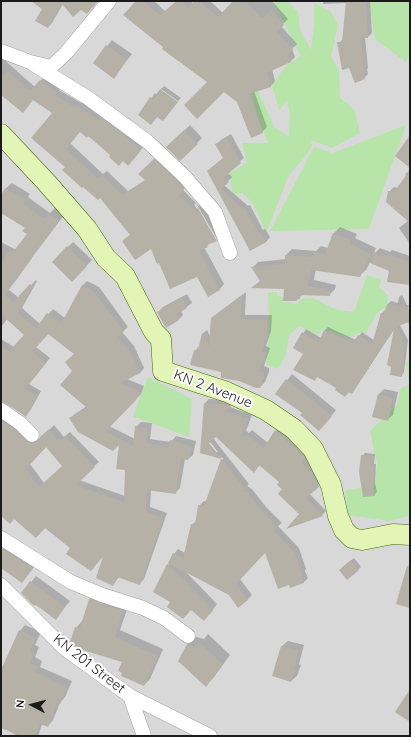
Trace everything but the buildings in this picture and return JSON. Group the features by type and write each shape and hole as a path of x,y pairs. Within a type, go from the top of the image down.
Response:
{"main road":[{"name":"KN 2 Avenue","path":"1,134 47,183 87,229 106,258 125,276 154,332 161,339 163,371 227,392 266,410 294,429 314,449 331,485 338,516 344,530 352,538 362,540 393,534 410,535"}],"street":[{"path":"1,50 30,62 51,67 74,44 109,1"},
{"path":"30,62 88,98 148,142 185,177 215,212 230,253"},
{"path":"1,410 20,423 32,435"},
{"path":"1,538 71,582 102,595 143,608 164,618 188,636"},
{"name":"KN 201 Street","path":"1,585 64,648 130,696 144,736"},
{"path":"130,696 210,736"}],"shaded area":[{"path":"1,1 410,1 410,736 1,736"}],"green space":[{"path":"273,1 287,1 298,12 300,31 311,50 314,26 314,3 331,12 338,25 331,56 339,71 340,98 355,110 360,133 332,148 311,140 312,146 289,175 266,233 253,203 242,193 233,194 229,173 247,162 242,143 268,143 258,118 251,91 254,83 275,128 289,137 290,114 287,101 279,110 272,85 285,67 301,56"},
{"path":"369,1 410,1 410,53 406,62 375,39"},
{"path":"406,125 369,229 270,231 314,147 333,153"},
{"path":"367,275 381,280 379,287 388,295 387,307 377,313 366,333 361,332 349,338 324,329 317,335 299,326 289,335 285,357 278,369 266,365 269,327 268,292 277,292 277,296 283,297 283,302 298,304 301,299 313,298 337,310 354,312"},
{"path":"410,359 410,516 390,521 347,515 346,490 375,486 377,464 370,431 397,405 401,388 409,385 406,363"},
{"path":"148,377 192,399 189,437 133,416"}]}
